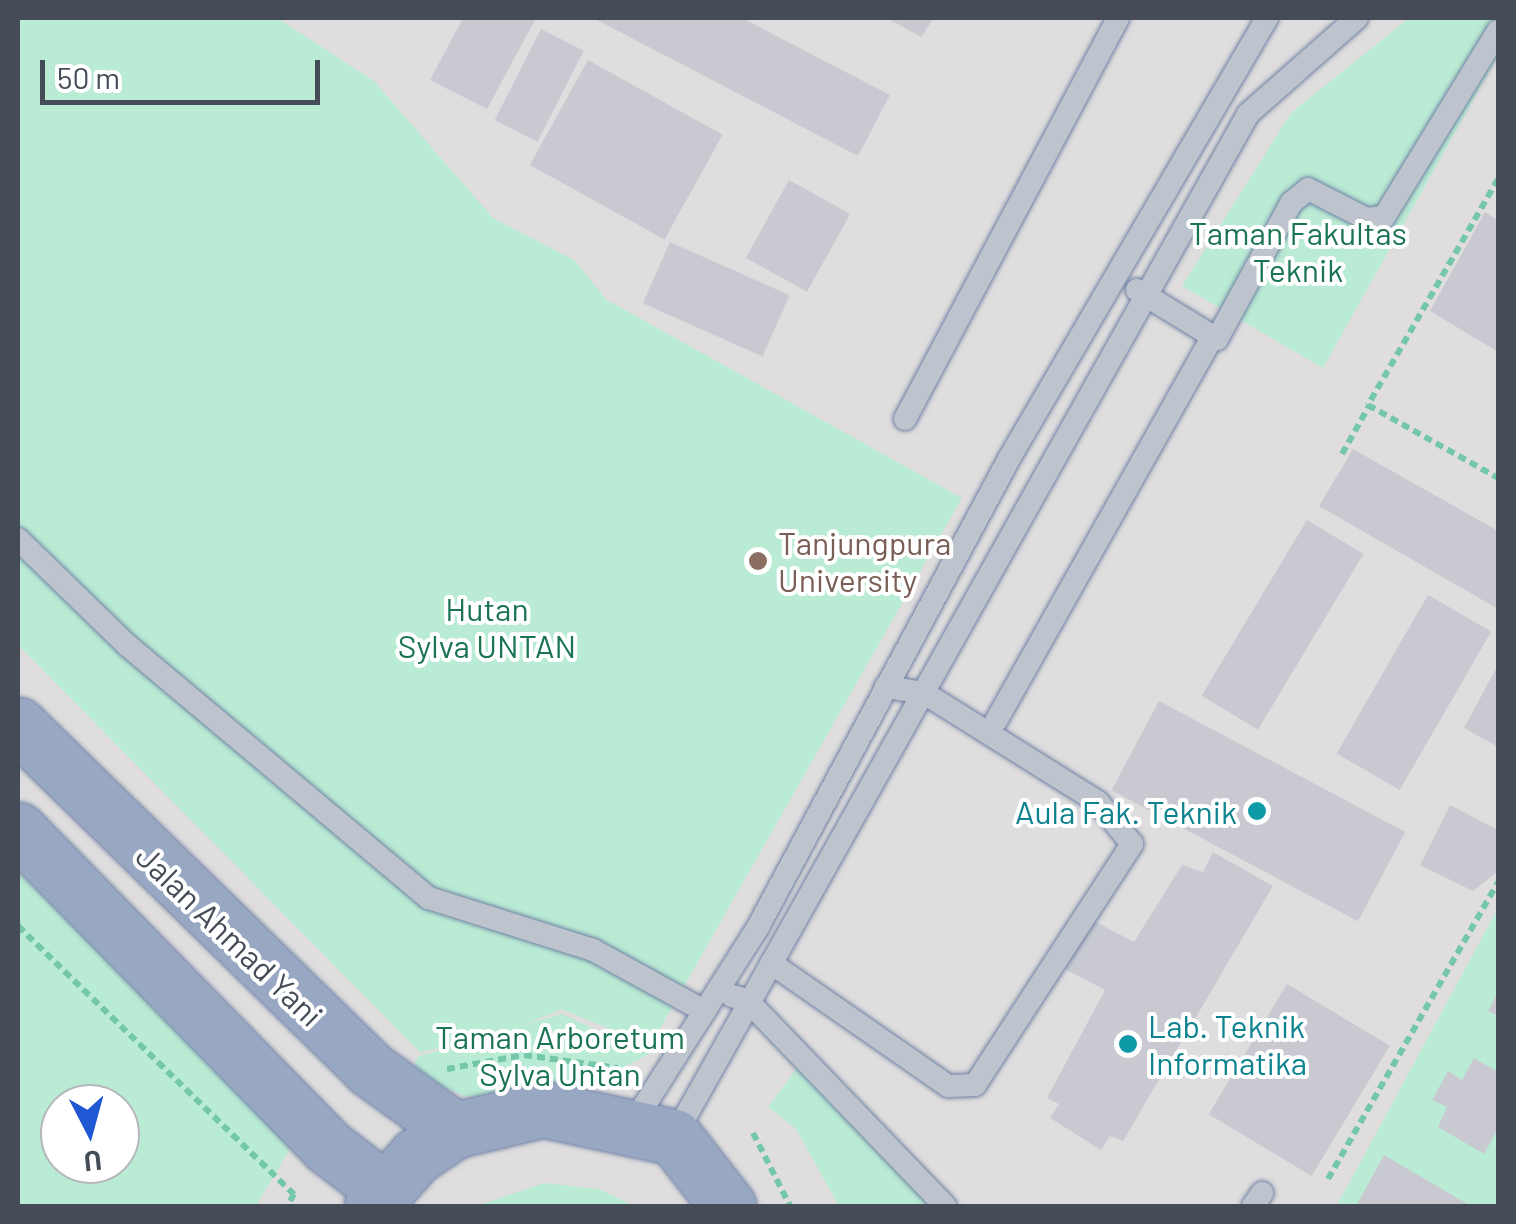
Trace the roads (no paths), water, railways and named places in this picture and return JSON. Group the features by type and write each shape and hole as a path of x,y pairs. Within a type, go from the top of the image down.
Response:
{"highway":[{"name":"Jalan Ahmad Yani","path":"18,725 370,1069 455,1130"},
{"path":"18,830 378,1198 455,1130 543,1109 653,1131 728,1206"}],"lane":[{"path":"905,419 1118,18"},
{"path":"653,1131 710,1002 1267,18"},
{"path":"653,1131 771,963 1248,114 1357,18"},
{"path":"996,721 1212,340 1308,189 1367,219 1384,217 1498,31"},
{"path":"1114,284 1148,293 1212,340"},
{"path":"18,539 127,646 429,898 593,950 710,1002 746,1000 945,1206"},
{"path":"771,963 948,1086 975,1085 1132,844 1098,802 924,693 886,686"}],"place":[{"name":"Tanjungpura University","path":"758,561"},
{"name":"Aula Fak. Teknik","path":"1257,811"},
{"name":"Lab. Teknik Informatika","path":"1128,1044"}],"park label":[{"name":"Taman Fakultas Teknik","path":"1298,252"},
{"name":"Hutan Sylva UNTAN","path":"487,628"},
{"name":"Taman Arboretum Sylva Untan","path":"560,1056"}]}
